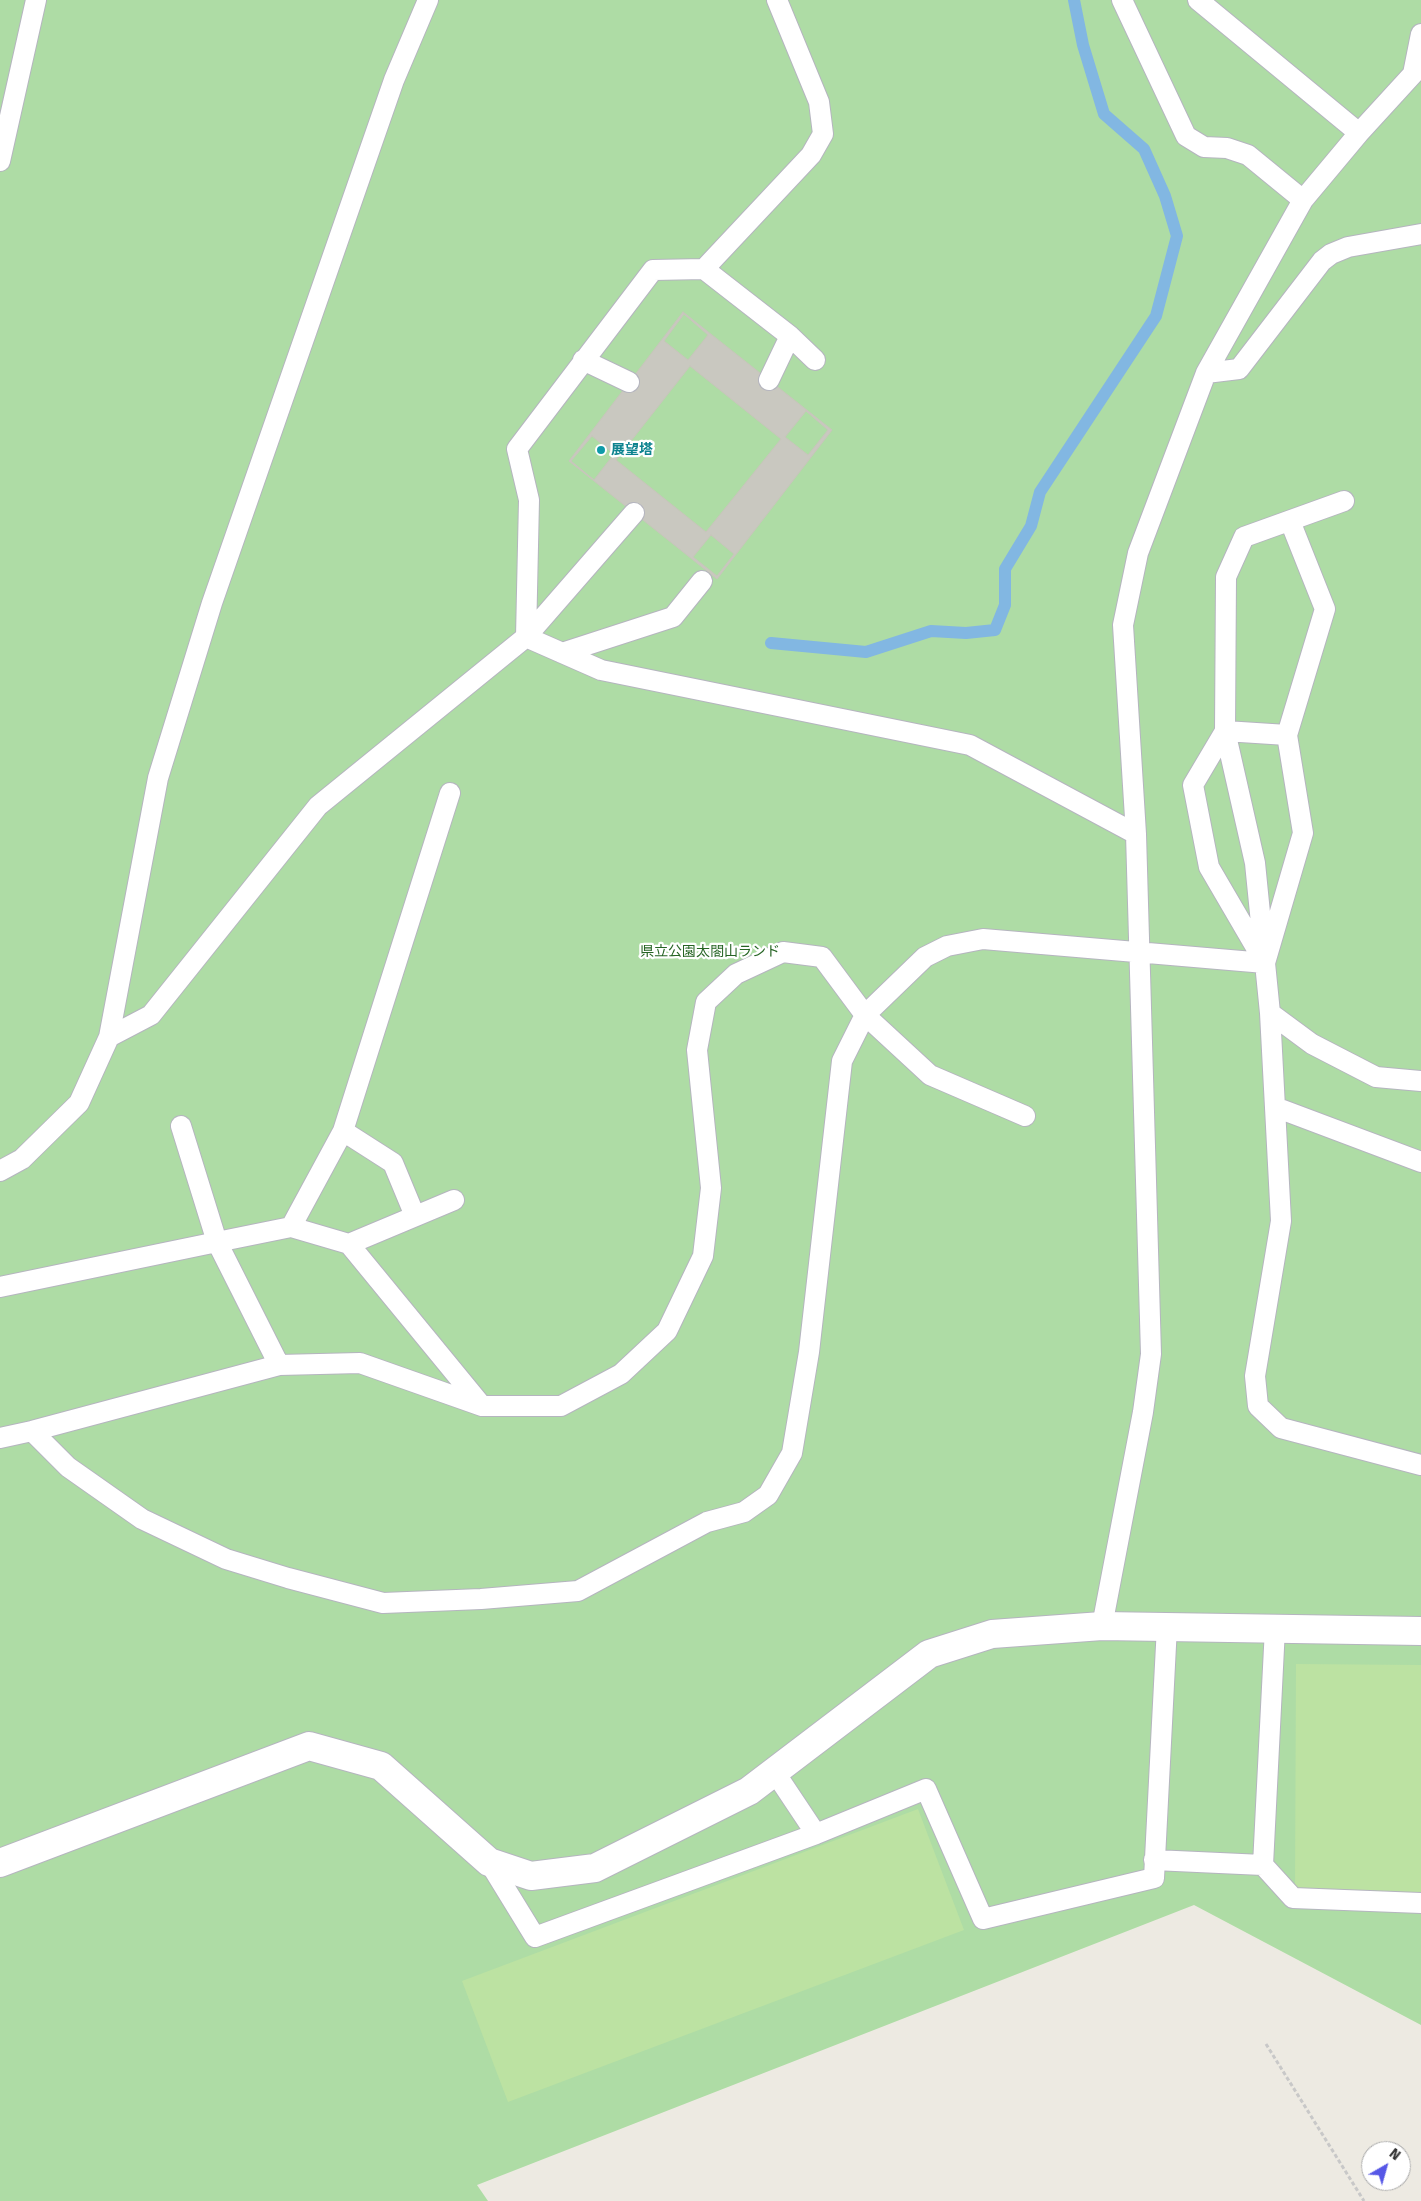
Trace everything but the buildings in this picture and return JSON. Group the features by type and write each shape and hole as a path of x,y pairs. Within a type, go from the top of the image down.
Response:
{"street":[{"path":"0,1863 309,1746 381,1766 489,1862 531,1876 594,1868 749,1791 929,1654 992,1634 1102,1626 1421,1631"}],"lane":[{"path":"0,161 36,0"},
{"path":"0,1171 22,1159 79,1103 109,1037 158,778 212,603 394,80 428,0"},
{"path":"704,269 812,155 823,134 819,102 777,0"},
{"path":"1122,0 1186,136 1204,147 1227,148 1248,156 1303,200"},
{"path":"1198,0 1359,133"},
{"path":"1102,1626 1143,1412 1151,1354 1136,834 1123,625 1138,553 1206,374 1303,200 1359,133 1417,75 1421,34"},
{"path":"1206,374 1239,368 1322,261 1331,254 1348,247 1421,234"},
{"path":"526,637 529,500 517,449 653,270 704,269 790,336 815,360"},
{"path":"769,380 790,336"},
{"path":"583,360 629,382"},
{"path":"1344,501 1244,537 1226,577 1225,731 1255,863 1270,1013 1281,1221 1255,1376 1258,1406 1281,1428 1421,1465"},
{"path":"109,1037 152,1015 318,806 526,637 634,512"},
{"path":"1266,963 1303,833 1287,735 1324,609 1290,521"},
{"path":"562,653 672,618 702,581"},
{"path":"526,637 601,670 970,745 1136,834"},
{"path":"1225,731 1287,735"},
{"path":"1225,731 1193,785 1209,867 1266,963"},
{"path":"291,1227 343,1131 450,793"},
{"path":"32,1431 68,1467 142,1519 226,1559 383,1603 481,1599 578,1591 707,1522 744,1512 768,1496 792,1453 809,1352 842,1061 865,1015 925,957 947,946 982,939 1266,963"},
{"path":"0,1438 279,1365 360,1363 482,1406 561,1406 621,1374 667,1331 702,1256 711,1188 697,1050 706,1002 736,974 782,952 822,957 865,1015 930,1076 1026,1116"},
{"path":"1270,1013 1312,1044 1376,1077 1421,1081"},
{"path":"1275,1107 1421,1162"},
{"path":"180,1126 217,1242 279,1365"},
{"path":"343,1131 393,1163 415,1216"},
{"path":"349,1244 454,1200"},
{"path":"0,1287 291,1227 349,1244 482,1406"},
{"path":"489,1862 535,1937 816,1834 926,1789 983,1919 1154,1878 1167,1626"},
{"path":"1263,1865 1275,1628"},
{"path":"774,1771 816,1834"},
{"path":"1154,1860 1263,1865 1293,1898 1421,1902"}],"path":[{"path":"1266,2044 1364,2201"}],"green space":[{"name":"県立公園太閤山ランド","path":"0,0 1421,0 1421,2025 1194,1905 477,2185 488,2201 0,2201"},
{"path":"1296,1664 1421,1665 1421,1892 1295,1892"},
{"path":"918,1809 964,1930 508,2102 462,1981"}],"waterway":[{"path":"771,643 866,652 931,631 966,633 995,630 1005,605 1005,569 1031,526 1040,492 1156,316 1177,236 1165,196 1144,149 1104,114 1083,45 1074,0"}],"place":[{"name":"展望塔","path":"601,450"}]}
